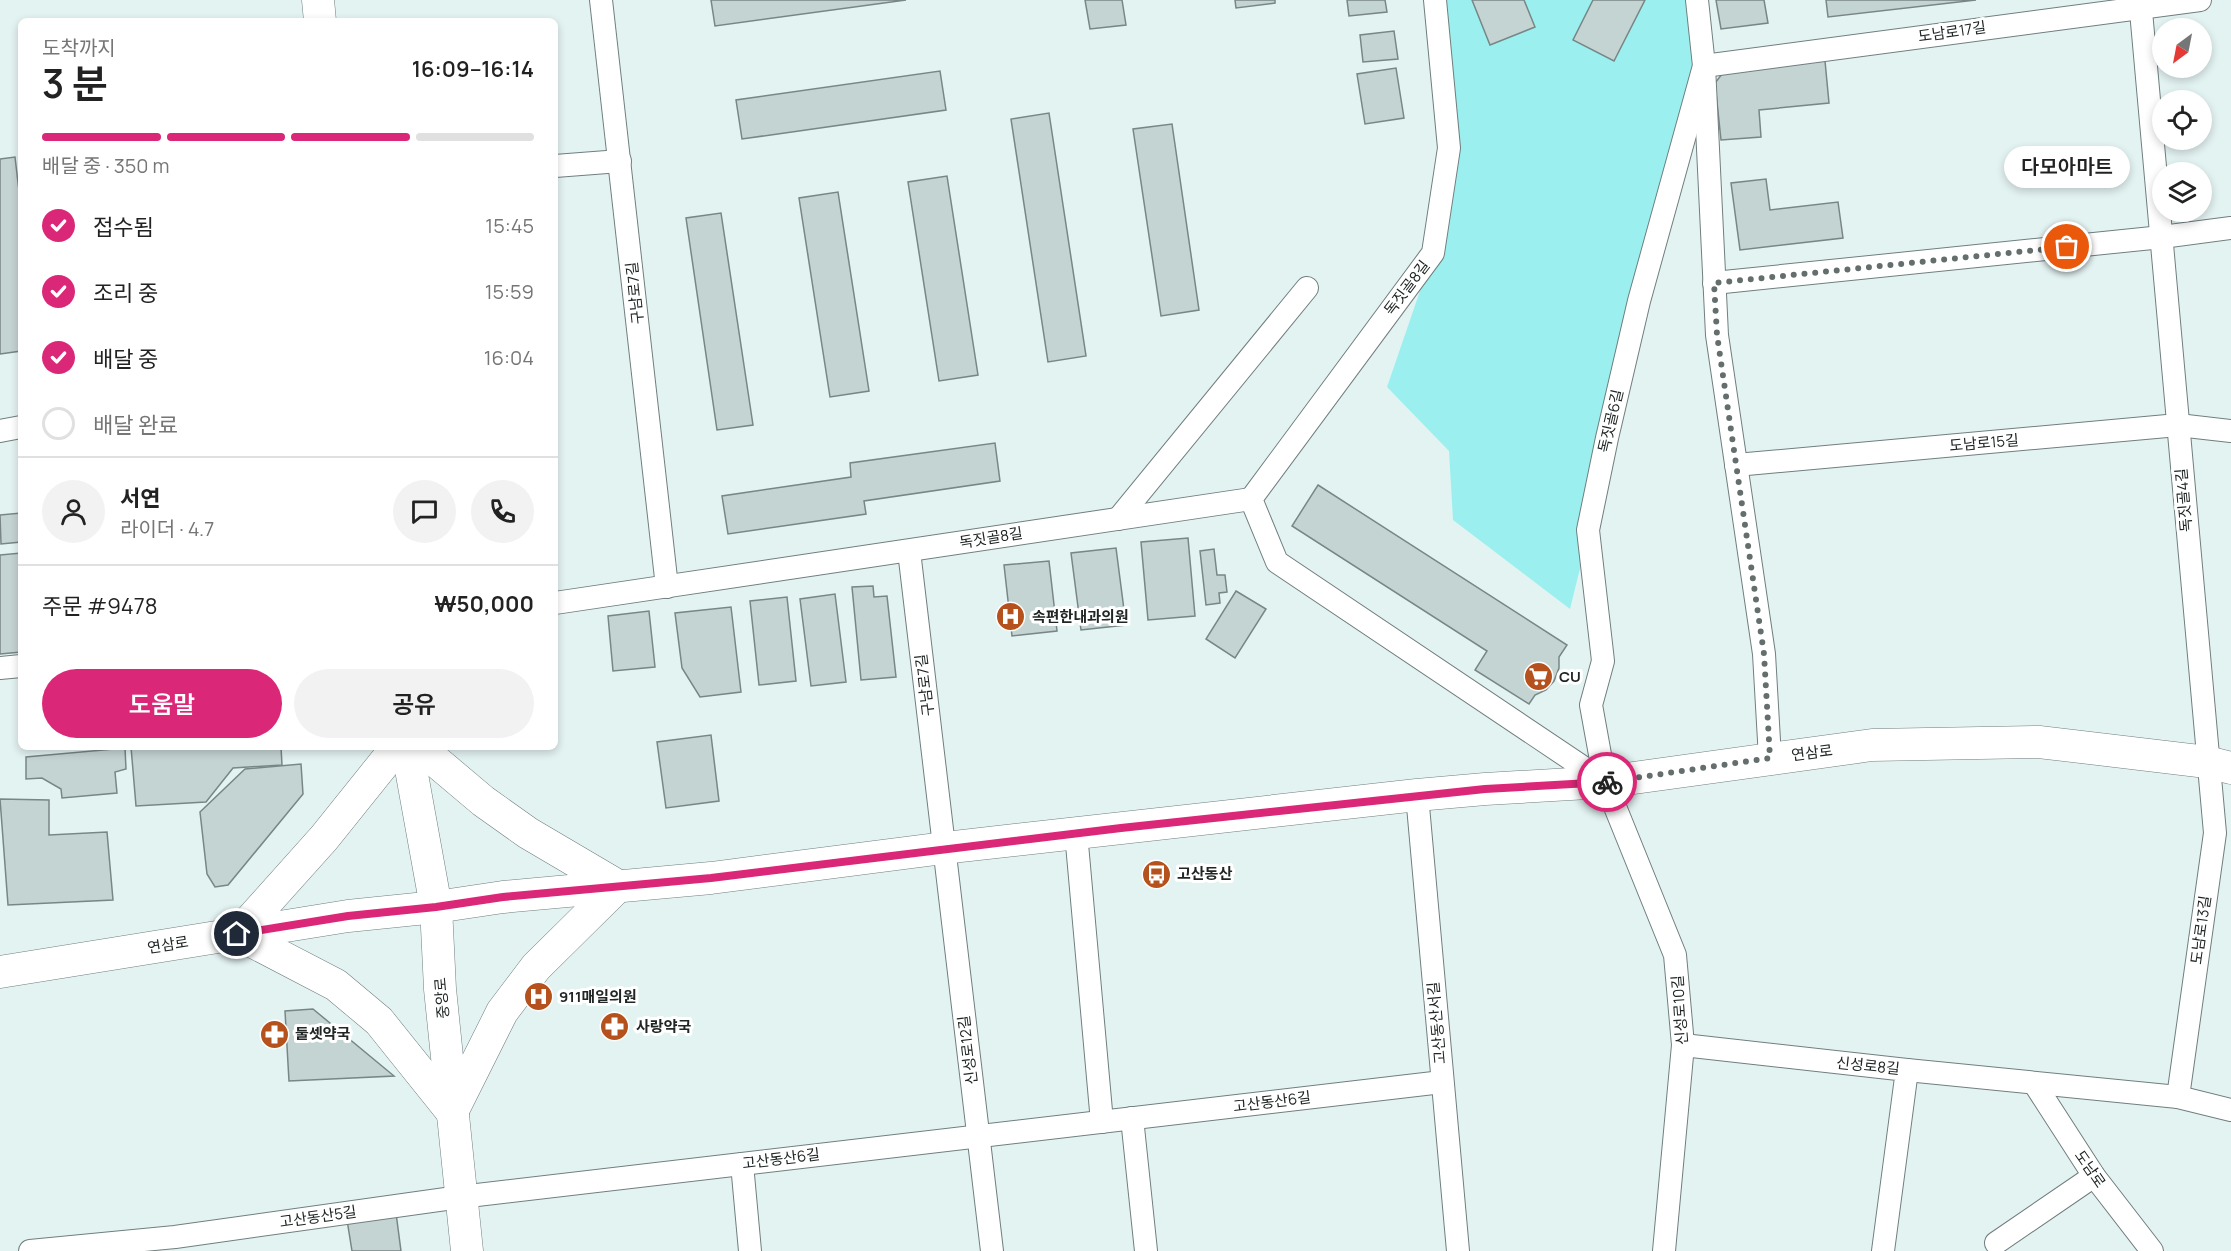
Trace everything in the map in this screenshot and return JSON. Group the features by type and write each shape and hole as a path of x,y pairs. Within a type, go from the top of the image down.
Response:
{"main road":[{"path":"318,0 320,18"},
{"name":"연삼로","path":"0,972 348,916 503,897 711,878 944,848 1417,795 1605,782 1872,745 2039,742 2219,765"},
{"path":"395,750 324,838 237,934 336,985 379,1021 452,1112 502,1012 536,966 618,886 528,833 483,801 423,750"},
{"name":"중앙로","path":"407,750 436,907 440,989 467,1251"}],"street":[{"name":"구남로7길","path":"601,0 668,587"},
{"name":"독짓골8길","path":"909,551 1251,499 1433,254 1449,148 1435,0"},
{"name":"독짓골6길","path":"1697,0 1704,66 1717,335 1764,654 1770,758"},
{"name":"도남로17길","path":"1704,66 2141,4 2200,0"},
{"name":"독짓골4길","path":"2141,4 2178,424 2219,765"},
{"name":"독짓골6길","path":"1605,782 1591,705 1603,661 1588,530 1607,438 1640,301 1704,66"},
{"path":"558,166 620,161"},
{"path":"1714,283 2231,228"},
{"path":"1118,519 1307,288"},
{"name":"도남로15길","path":"1736,465 2178,424 2231,431"},
{"path":"0,431 18,428"},
{"path":"1251,499 1276,562 1605,782"},
{"name":"구남로7길","path":"909,551 944,848"},
{"path":"558,603 909,551"},
{"path":"0,668 18,666"},
{"name":"도남로13길","path":"2178,1097 2214,833 2219,765"},
{"name":"신성로10길","path":"1605,782 1675,956 1683,1046 1664,1251"},
{"name":"고산동산서길","path":"1417,795 1458,1251"},
{"path":"1076,833 1102,1122"},
{"name":"신성로12길","path":"944,848 992,1251"},
{"name":"신성로8길","path":"1683,1046 1907,1070 1883,1251"},
{"path":"1907,1070 2178,1097 2231,1110"},
{"name":"고산동산6길","path":"460,1197 1442,1082"},
{"name":"도남로","path":"2034,1083 2094,1176 2152,1251"},
{"path":"1132,1118 1146,1251"},
{"path":"742,1164 750,1251"},
{"path":"1996,1243 2094,1176"},
{"name":"고산동산5길","path":"30,1251 176,1244 460,1197"}],"shaded area":[{"path":"1435,0 1697,0 1704,66 1570,609 1453,520 1449,451 1387,387 1433,253 1449,148"}],"building":[{"path":"711,0 906,0 715,26"},
{"path":"1085,0 1122,0 1126,25 1090,29"},
{"path":"1235,0 1275,0 1275,3 1236,8"},
{"path":"1347,0 1385,0 1387,12 1349,16"},
{"path":"1472,0 1524,0 1535,27 1490,45"},
{"path":"1593,0 1645,0 1614,61 1573,40"},
{"path":"1716,0 1764,0 1768,23 1721,29"},
{"path":"1826,0 1976,0 1828,17"},
{"path":"1394,31 1398,59 1363,62 1360,35"},
{"path":"1825,61 1829,103 1759,110 1761,137 1721,140 1715,83 1726,69"},
{"path":"1396,68 1404,118 1365,124 1357,74"},
{"path":"940,71 946,110 742,139 736,100"},
{"path":"1049,113 1086,356 1048,362 1011,119"},
{"path":"1172,124 1199,310 1161,316 1133,129"},
{"path":"15,157 18,182 18,351 0,354 0,159"},
{"path":"947,176 978,375 939,381 908,182"},
{"path":"1766,179 1770,210 1838,202 1843,238 1740,250 1731,183"},
{"path":"838,192 869,391 830,397 799,198"},
{"path":"721,213 753,425 717,430 686,218"},
{"path":"995,443 1000,481 864,501 866,514 728,534 722,496 851,477 850,463"},
{"path":"1318,485 1567,645 1559,657 1559,668 1554,681 1546,690 1535,695 1529,704 1475,670 1487,651 1292,526"},
{"path":"18,513 18,542 1,544 0,515"},
{"path":"1188,538 1195,616 1148,620 1141,542"},
{"path":"1116,548 1126,625 1081,630 1071,553"},
{"path":"1214,549 1217,575 1225,575 1227,592 1219,593 1220,603 1206,605 1200,551"},
{"path":"18,553 18,652 0,654 0,555"},
{"path":"1049,561 1057,631 1012,636 1004,565"},
{"path":"873,586 874,597 887,596 896,677 861,680 852,587"},
{"path":"1236,591 1266,609 1235,658 1206,639"},
{"path":"835,594 846,682 811,686 800,599"},
{"path":"787,597 796,681 759,685 750,601"},
{"path":"731,607 741,692 700,697 682,668 675,613"},
{"path":"649,611 655,667 613,671 608,616"},
{"path":"711,735 719,801 666,808 657,742"},
{"path":"125,750 126,769 115,772 117,793 62,798 61,789 42,778 26,779 26,757"},
{"path":"131,750 281,750 282,765 233,768 206,802 136,806"},
{"path":"301,764 303,794 228,885 215,887 207,874 200,812 245,769"},
{"path":"0,799 49,800 49,835 107,832 113,900 8,905"},
{"path":"313,1009 394,1076 289,1081 285,1011"},
{"path":"396,1213 401,1251 352,1251 347,1220"}],"way so far":[{"path":"1607,782 1770,758 1764,654 1717,335 1714,283 2067,247"}],"place":[{"name":"다모아마트","path":"2067,247"},
{"name":"속편한내과의원","path":"1011,617"},
{"name":"CU","path":"1538,677"},
{"name":"고산동산","path":"1156,874"},
{"name":"911매일의원","path":"538,997"},
{"name":"사랑약국","path":"615,1027"},
{"name":"둘셋약국","path":"274,1034"}],"route":[{"path":"237,934 348,916 503,897 711,878 944,848 1417,795 1607,782"}]}
